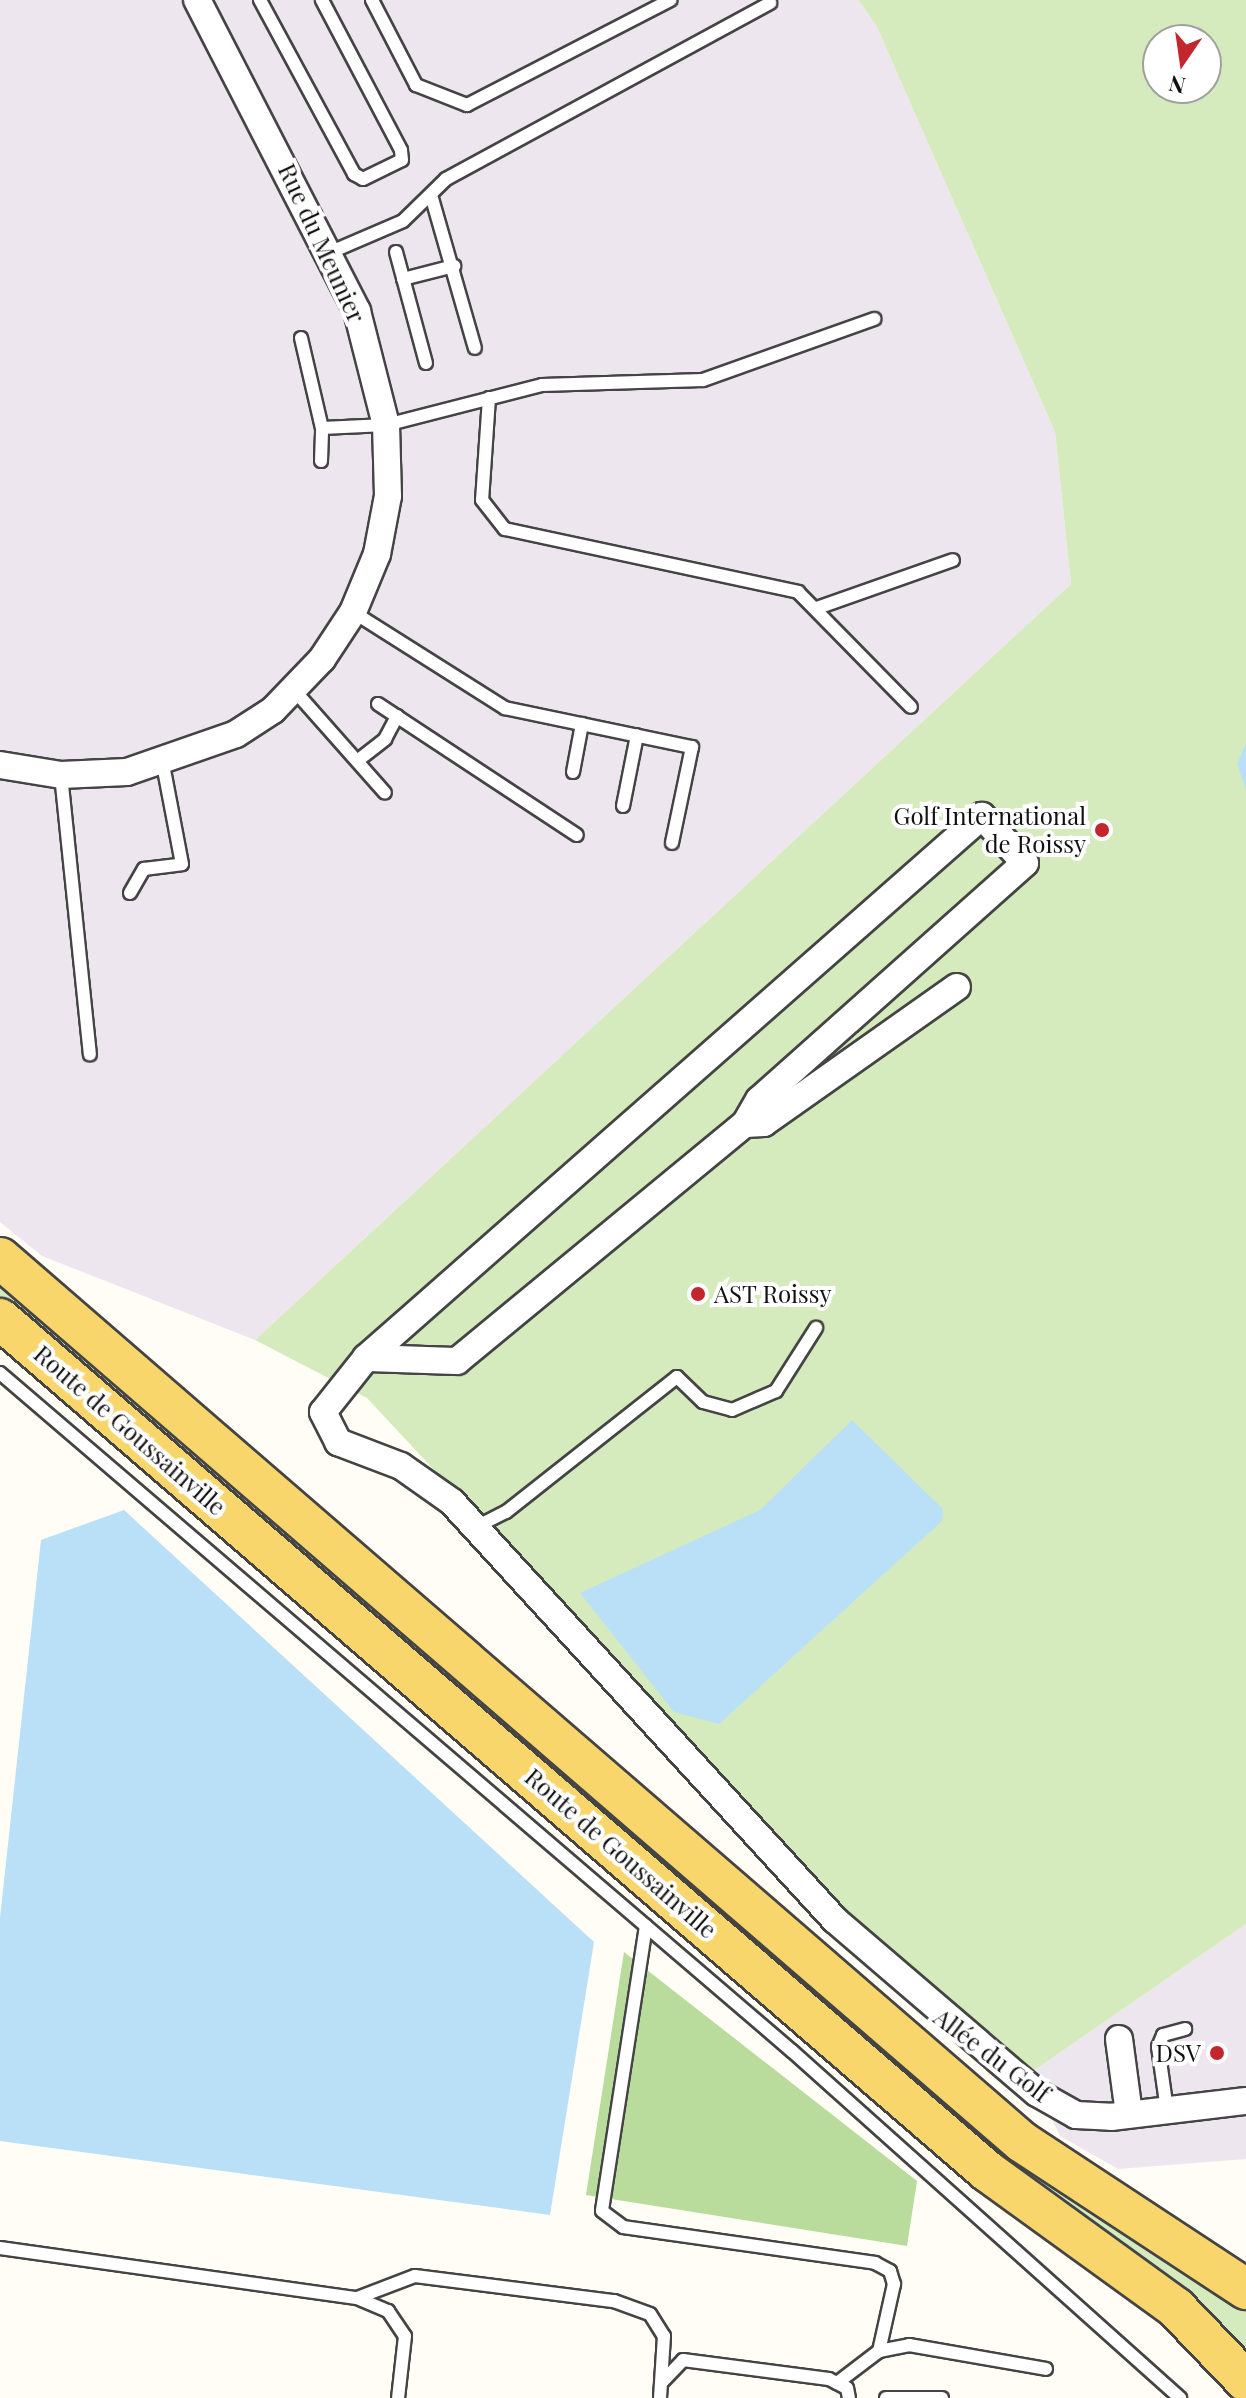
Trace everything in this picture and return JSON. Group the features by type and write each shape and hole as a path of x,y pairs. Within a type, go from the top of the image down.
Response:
{"main road":[{"name":"Route de Goussainville","path":"0,1258 1022,2142 1186,2254 1246,2289"},
{"name":"Route de Goussainville","path":"0,1319 987,2171 1176,2308 1246,2381"},
{"path":"1186,2254 1246,2259"}],"street":[{"name":"Rue du Meunier","path":"0,765 61,775 163,764 236,734 294,690 353,612 377,554 388,496 386,425 362,326 331,252 197,0"},
{"path":"982,816 1025,863 759,1100 745,1124 457,1361 366,1358 982,816"},
{"path":"745,1124 764,1123 957,987"},
{"name":"Allée du Golf","path":"366,1358 323,1412 338,1442 401,1466 476,1527 759,1840 927,2005 1076,2115 1129,2114 1246,2101"},
{"path":"1119,2039 1129,2114"}],"lane":[{"path":"260,0 363,179 402,160 401,150 322,0"},
{"path":"372,0 416,85 467,105 670,0"},
{"path":"331,252 403,221 446,179 770,3"},
{"path":"431,195 454,266 475,348"},
{"path":"396,252 426,363"},
{"path":"403,279 454,266"},
{"path":"322,428 386,425 542,385 703,380 874,319"},
{"path":"301,338 322,428 321,461"},
{"path":"489,398 482,500 505,529 798,592 911,707"},
{"path":"817,608 953,560"},
{"path":"353,612 505,708 692,747 672,843"},
{"path":"294,690 361,758 385,793"},
{"path":"378,704 577,835"},
{"path":"361,758 385,739 397,716"},
{"path":"573,772 582,724"},
{"path":"623,806 637,735"},
{"path":"130,893 144,869 182,864 163,764"},
{"path":"61,775 90,1055"},
{"path":"476,1527 506,1512 677,1377 703,1402 732,1410 776,1391 816,1328"},
{"path":"0,1373 646,1926 1180,2398"},
{"path":"646,1926 602,2211 623,2227 875,2263 890,2271 894,2284 879,2351"},
{"path":"1167,2110 1158,2047 1163,2035 1185,2029"},
{"path":"0,2248 357,2298 388,2311 405,2336 398,2398"},
{"path":"357,2298 415,2276 614,2301 650,2314 664,2336 660,2398"},
{"path":"837,2383 879,2351 909,2345 1046,2369"},
{"path":"663,2381 683,2360 837,2383 849,2398"},
{"path":"886,2398 942,2398"}],"shaded area":[{"path":"0,0 858,0 876,25 1055,432 1071,584 255,1340 42,1256 0,1222"},
{"path":"1246,1924 1246,2159 1118,2169 1060,2136 1029,2074"}],"green space":[{"path":"858,0 1246,0 1246,1924 1029,2074 900,1970 367,1398 255,1340 1071,584 1055,432 876,25"},
{"path":"0,1274 1039,2166 1246,2299 1246,2364 1022,2184 0,1306"},
{"path":"624,1952 917,2181 907,2246 586,2195"}],"water":[{"path":"1246,743 1246,790 1237,764"},
{"path":"852,1420 943,1509 942,1521 719,1724 674,1712 580,1593 760,1510"},
{"path":"124,1510 594,1942 550,2215 0,2141 0,1918 41,1540"}],"place":[{"name":"Golf International de Roissy","path":"1102,830"},
{"name":"AST Roissy","path":"698,1294"},
{"name":"DSV","path":"1217,2053"}]}
